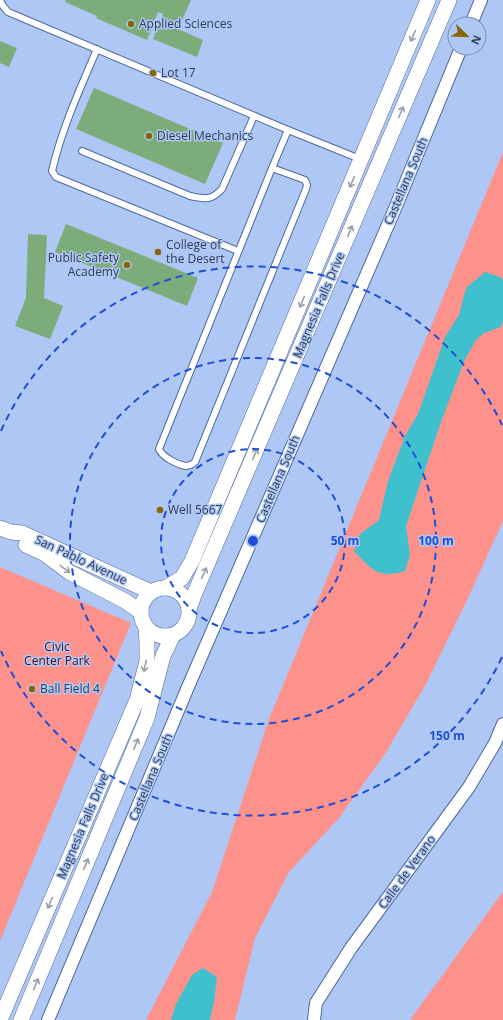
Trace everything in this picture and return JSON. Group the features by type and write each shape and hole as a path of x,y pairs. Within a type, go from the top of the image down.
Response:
{"street":[{"name":"Magnesia Falls Drive","path":"167,587 182,578 192,561 428,0"},
{"name":"Magnesia Falls Drive","path":"190,609 194,595 449,0"},
{"path":"474,16 481,0"},
{"name":"Castellana South","path":"48,1020 185,694 394,211 458,56"},
{"name":"San Pablo Avenue","path":"5,530 22,533 151,592"},
{"name":"San Pablo Avenue","path":"5,530 18,540 45,554 69,572 125,601 140,612"},
{"path":"167,587 175,589 182,594 190,609 189,618 185,626 173,635 166,636 158,636 151,632 142,620 140,612 145,598 151,592 159,588 167,587"},
{"name":"Magnesia Falls Drive","path":"0,1020 137,700 147,662 146,627"},
{"name":"Magnesia Falls Drive","path":"21,1020 146,718 164,656 173,635"},
{"name":"Calle de Verano","path":"314,1020 316,1003 339,966 469,787 495,742 503,724"}],"lane":[{"path":"0,0 8,12 361,160"},
{"path":"97,49 68,117 57,148 52,171 56,177 238,251"},
{"path":"82,151 190,196 202,199 210,198 215,196 222,188 254,116"},
{"path":"272,168 305,180 307,185 306,189 195,462 186,466 166,458 161,454 160,449 238,251 272,168 288,130"}],"green space":[{"path":"503,152 503,521 468,598 426,684 385,754 339,818 289,872 255,938 235,1020 146,1020 212,892 269,719"},
{"name":"Civic Center Park","path":"0,567 131,623 0,941"},
{"path":"503,892 503,1020 410,1020 499,897"}],"shaded area":[{"path":"485,272 500,277 503,280 503,321 501,327 484,333 476,340 465,359 441,422 406,526 410,555 405,571 388,574 376,571 354,551 360,534 379,520 388,481 405,436 418,414 445,337 459,315 466,288"},
{"path":"203,968 217,977 210,1020 171,1020 176,1004 192,975"}],"building":[{"name":"Applied Sciences","path":"66,0 191,0 178,29 203,40 197,57 153,39 163,14 158,12 147,40 96,18 97,16 65,2"},
{"path":"0,41 17,48 9,67 0,63"},
{"name":"Diesel Mechanics","path":"94,88 223,143 205,184 76,129"},
{"name":"Public Safety Academy","path":"66,224 198,278 187,306 55,252"},
{"path":"28,234 47,235 44,298 63,306 50,339 15,326 26,298"},
{"name":"Well 5667","path":"158,506 164,509 162,515 155,512"}],"place":[{"name":"Applied Sciences","path":"131,24"},
{"name":"Lot 17","path":"153,73"},
{"name":"Diesel Mechanics","path":"149,136"},
{"name":"College of the Desert","path":"158,252"},
{"name":"Public Safety Academy","path":"127,265"},
{"name":"Well 5667","path":"160,510"},
{"name":"Ball Field 4","path":"32,689"}]}
